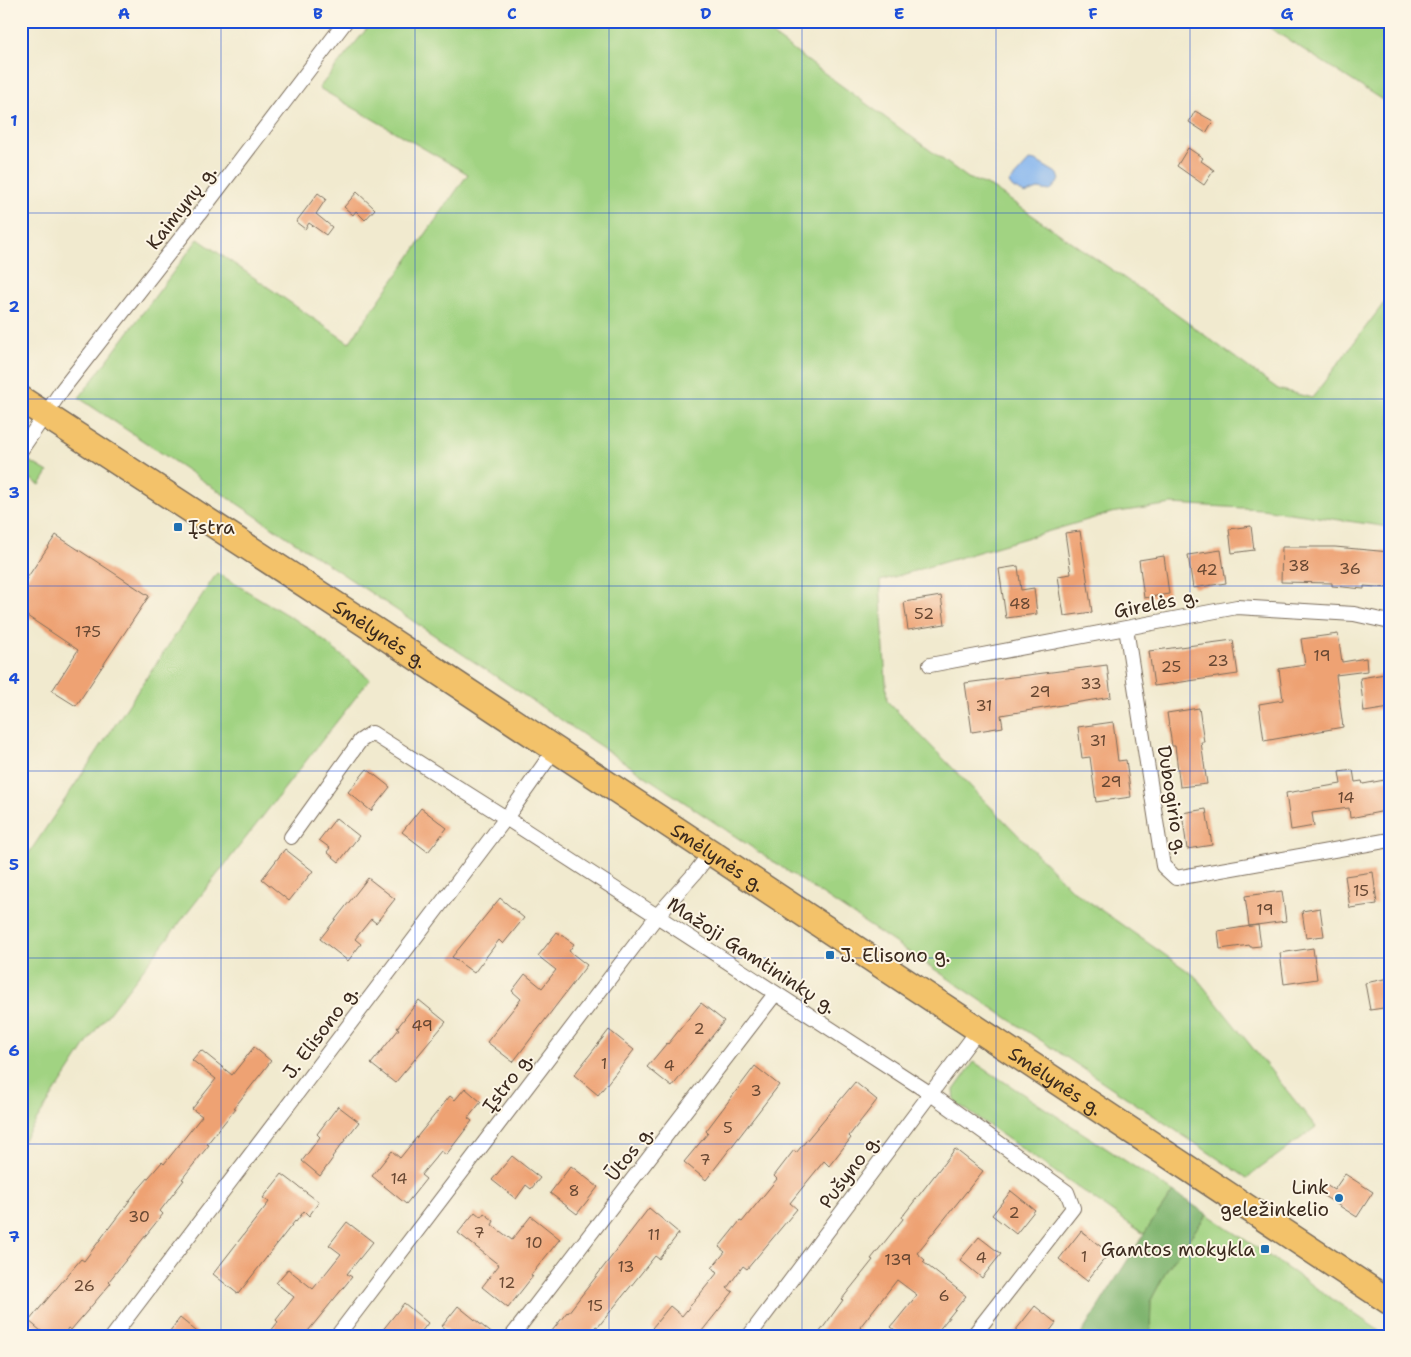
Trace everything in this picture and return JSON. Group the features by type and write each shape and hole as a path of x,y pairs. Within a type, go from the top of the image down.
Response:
{"highway":[{"name":"Smėlynės g.","path":"21,399 555,749 1390,1302"}],"street":[{"name":"Kaimynų g.","path":"21,450 45,414 346,21"},
{"name":"Girelės g.","path":"930,665 1237,607 1354,614 1390,622"},
{"name":"Dubogirio g.","path":"1126,628 1164,866 1176,878 1390,840"},
{"name":"Mažoji Gamtininkų g.","path":"291,837 360,741 372,733 931,1094 1066,1192 1072,1208 973,1336"},
{"name":"J. Elisono g.","path":"113,1336 506,818 555,749"},
{"name":"Įstro g.","path":"337,1336 657,916 710,853"},
{"name":"Ūtos g.","path":"512,1336 776,994"},
{"name":"Pušyno g.","path":"749,1336 979,1029"}],"green space":[{"path":"373,21 753,21 968,178 991,187 1162,304 1278,389 1312,398 1390,295 1390,527 1262,509 1172,504 1111,513 880,581 887,701 1071,889 1195,976 1316,1127 1247,1178 79,398 198,239 349,343 468,174 319,88"},
{"path":"1259,21 1390,21 1390,105"},
{"path":"21,456 48,472 40,485 29,478 24,485 21,483"},
{"path":"217,573 307,627 370,679 95,1031 21,1144 21,865"},
{"path":"974,1062 1173,1192 1144,1234 955,1102 954,1090"},
{"path":"1173,1192 1207,1214 1168,1268 1151,1300 1150,1336 1080,1336 1144,1234"},
{"path":"1207,1214 1387,1336 1150,1336 1151,1300 1168,1268"}],"water":[{"path":"1030,160 1036,161 1058,174 1060,180 1050,191 1038,189 1025,194 1013,188 1009,183"}],"building":[{"path":"1195,111 1213,121 1206,133 1189,122"},
{"path":"1188,148 1203,158 1201,161 1214,170 1204,185 1177,166"},
{"path":"357,192 375,209 365,220 356,211 353,215 344,207"},
{"path":"318,193 326,199 316,214 332,227 326,235 309,223 305,229 296,222"},
{"path":"1251,526 1254,550 1232,553 1229,529"},
{"path":"1080,531 1092,612 1064,616 1058,576 1071,574 1065,533"},
{"path":"56,535 149,596 76,706 52,691 78,650 21,612 21,587"},
{"path":"1282,547 1335,547 1390,552 1390,588 1364,586 1364,589 1332,586 1332,583 1281,582"},
{"path":"1221,550 1226,583 1193,588 1188,555"},
{"path":"1164,556 1169,594 1144,598 1139,560"},
{"path":"1018,566 1021,590 1034,588 1037,614 1006,618 999,569"},
{"path":"941,596 945,624 908,630 904,602"},
{"path":"1338,634 1342,662 1366,658 1367,671 1336,675 1343,727 1264,741 1259,704 1283,700 1279,669 1305,665 1301,639"},
{"path":"1233,640 1238,674 1154,686 1149,651"},
{"path":"1107,665 1111,697 1001,715 1003,727 972,732 965,683"},
{"path":"1385,674 1390,708 1364,712 1360,678"},
{"path":"1199,708 1204,742 1201,742 1207,784 1180,787 1175,746 1172,746 1167,713"},
{"path":"1113,722 1118,761 1126,760 1131,797 1096,802 1090,757 1082,758 1078,727"},
{"path":"367,769 390,787 371,811 348,792"},
{"path":"1353,770 1355,782 1362,781 1363,784 1390,779 1390,810 1350,818 1349,808 1312,813 1314,826 1291,830 1286,793 1341,784 1339,772"},
{"path":"421,808 447,828 428,852 402,832"},
{"path":"1206,809 1212,845 1187,849 1182,813"},
{"path":"336,818 359,836 339,862 327,852 330,848 319,840"},
{"path":"285,849 313,871 289,901 262,879"},
{"path":"1373,872 1377,904 1350,908 1345,876"},
{"path":"368,878 395,899 376,923 371,919 355,939 361,944 348,961 320,939"},
{"path":"1282,891 1286,921 1249,926 1245,896"},
{"path":"500,898 524,918 503,944 499,940 474,973 452,957"},
{"path":"1320,908 1324,936 1306,938 1302,911"},
{"path":"1258,925 1261,946 1250,947 1250,945 1220,949 1218,931"},
{"path":"557,932 574,944 569,951 587,965 513,1062 487,1042 521,999 512,991 525,974 542,988 556,970 538,956"},
{"path":"1313,948 1317,979 1284,984 1280,953"},
{"path":"1390,978 1390,1007 1370,1010 1365,983"},
{"path":"419,1000 446,1022 395,1083 371,1064"},
{"path":"701,1003 724,1021 672,1087 647,1067"},
{"path":"609,1030 634,1050 598,1095 574,1075"},
{"path":"254,1047 271,1061 182,1179 184,1180 160,1211 163,1214 109,1281 111,1283 71,1330 68,1328 63,1336 47,1336 29,1321 81,1259 84,1261 136,1192 162,1162 164,1164 202,1116 192,1109 216,1079 192,1060 201,1050 232,1075"},
{"path":"755,1066 779,1085 706,1180 684,1162 708,1133 706,1131"},
{"path":"855,1082 877,1100 849,1136 851,1138 829,1166 824,1161 790,1203 797,1209 747,1269 743,1266 727,1288 733,1292 698,1336 662,1336 652,1328 670,1306 682,1316 718,1272 712,1268 725,1252 719,1247 777,1179 774,1176 794,1150 796,1153"},
{"path":"465,1088 481,1102 468,1118 472,1121 446,1155 441,1151 421,1175 426,1179 406,1204 372,1176 392,1151 400,1158 450,1096 455,1100"},
{"path":"338,1106 359,1122 320,1176 302,1161 320,1137 317,1134"},
{"path":"955,1149 983,1171 917,1253 925,1260 923,1262 966,1296 934,1336 903,1336 891,1327 917,1295 897,1280 855,1336 817,1336 842,1299 873,1260 871,1259"},
{"path":"512,1156 540,1178 531,1189 526,1185 516,1199 492,1180"},
{"path":"571,1166 598,1187 577,1214 550,1193"},
{"path":"282,1174 319,1202 309,1216 304,1211 295,1221 238,1294 213,1274 269,1202 263,1198"},
{"name":"Link geležinkelio","path":"1345,1174 1373,1192 1357,1217 1319,1193 1324,1184 1334,1190"},
{"path":"1011,1191 1035,1210 1016,1234 992,1215"},
{"path":"649,1208 679,1233 659,1259 655,1256 589,1336 548,1336 568,1313"},
{"path":"475,1212 481,1217 484,1213 494,1221 492,1225 512,1240 531,1216 560,1239 508,1308 482,1287 499,1265 458,1233"},
{"path":"347,1222 373,1242 347,1274 352,1277 304,1336 267,1336 278,1322 276,1320 294,1297 276,1283 288,1269 313,1289 341,1254 329,1245"},
{"path":"1081,1231 1109,1253 1087,1281 1059,1259"},
{"path":"979,1237 1001,1254 982,1278 960,1260"},
{"path":"404,1303 428,1323 418,1336 378,1336"},
{"path":"458,1306 495,1336 455,1336 442,1326"},
{"path":"1035,1306 1056,1323 1046,1336 1011,1336"},
{"path":"180,1318 202,1336 166,1336"}],"place":[{"name":"Įstra","path":"178,527"},
{"name":"J. Elisono g.","path":"830,955"},
{"name":"Link geležinkelio","path":"1339,1198"},
{"name":"Gamtos mokykla","path":"1265,1249"}]}
